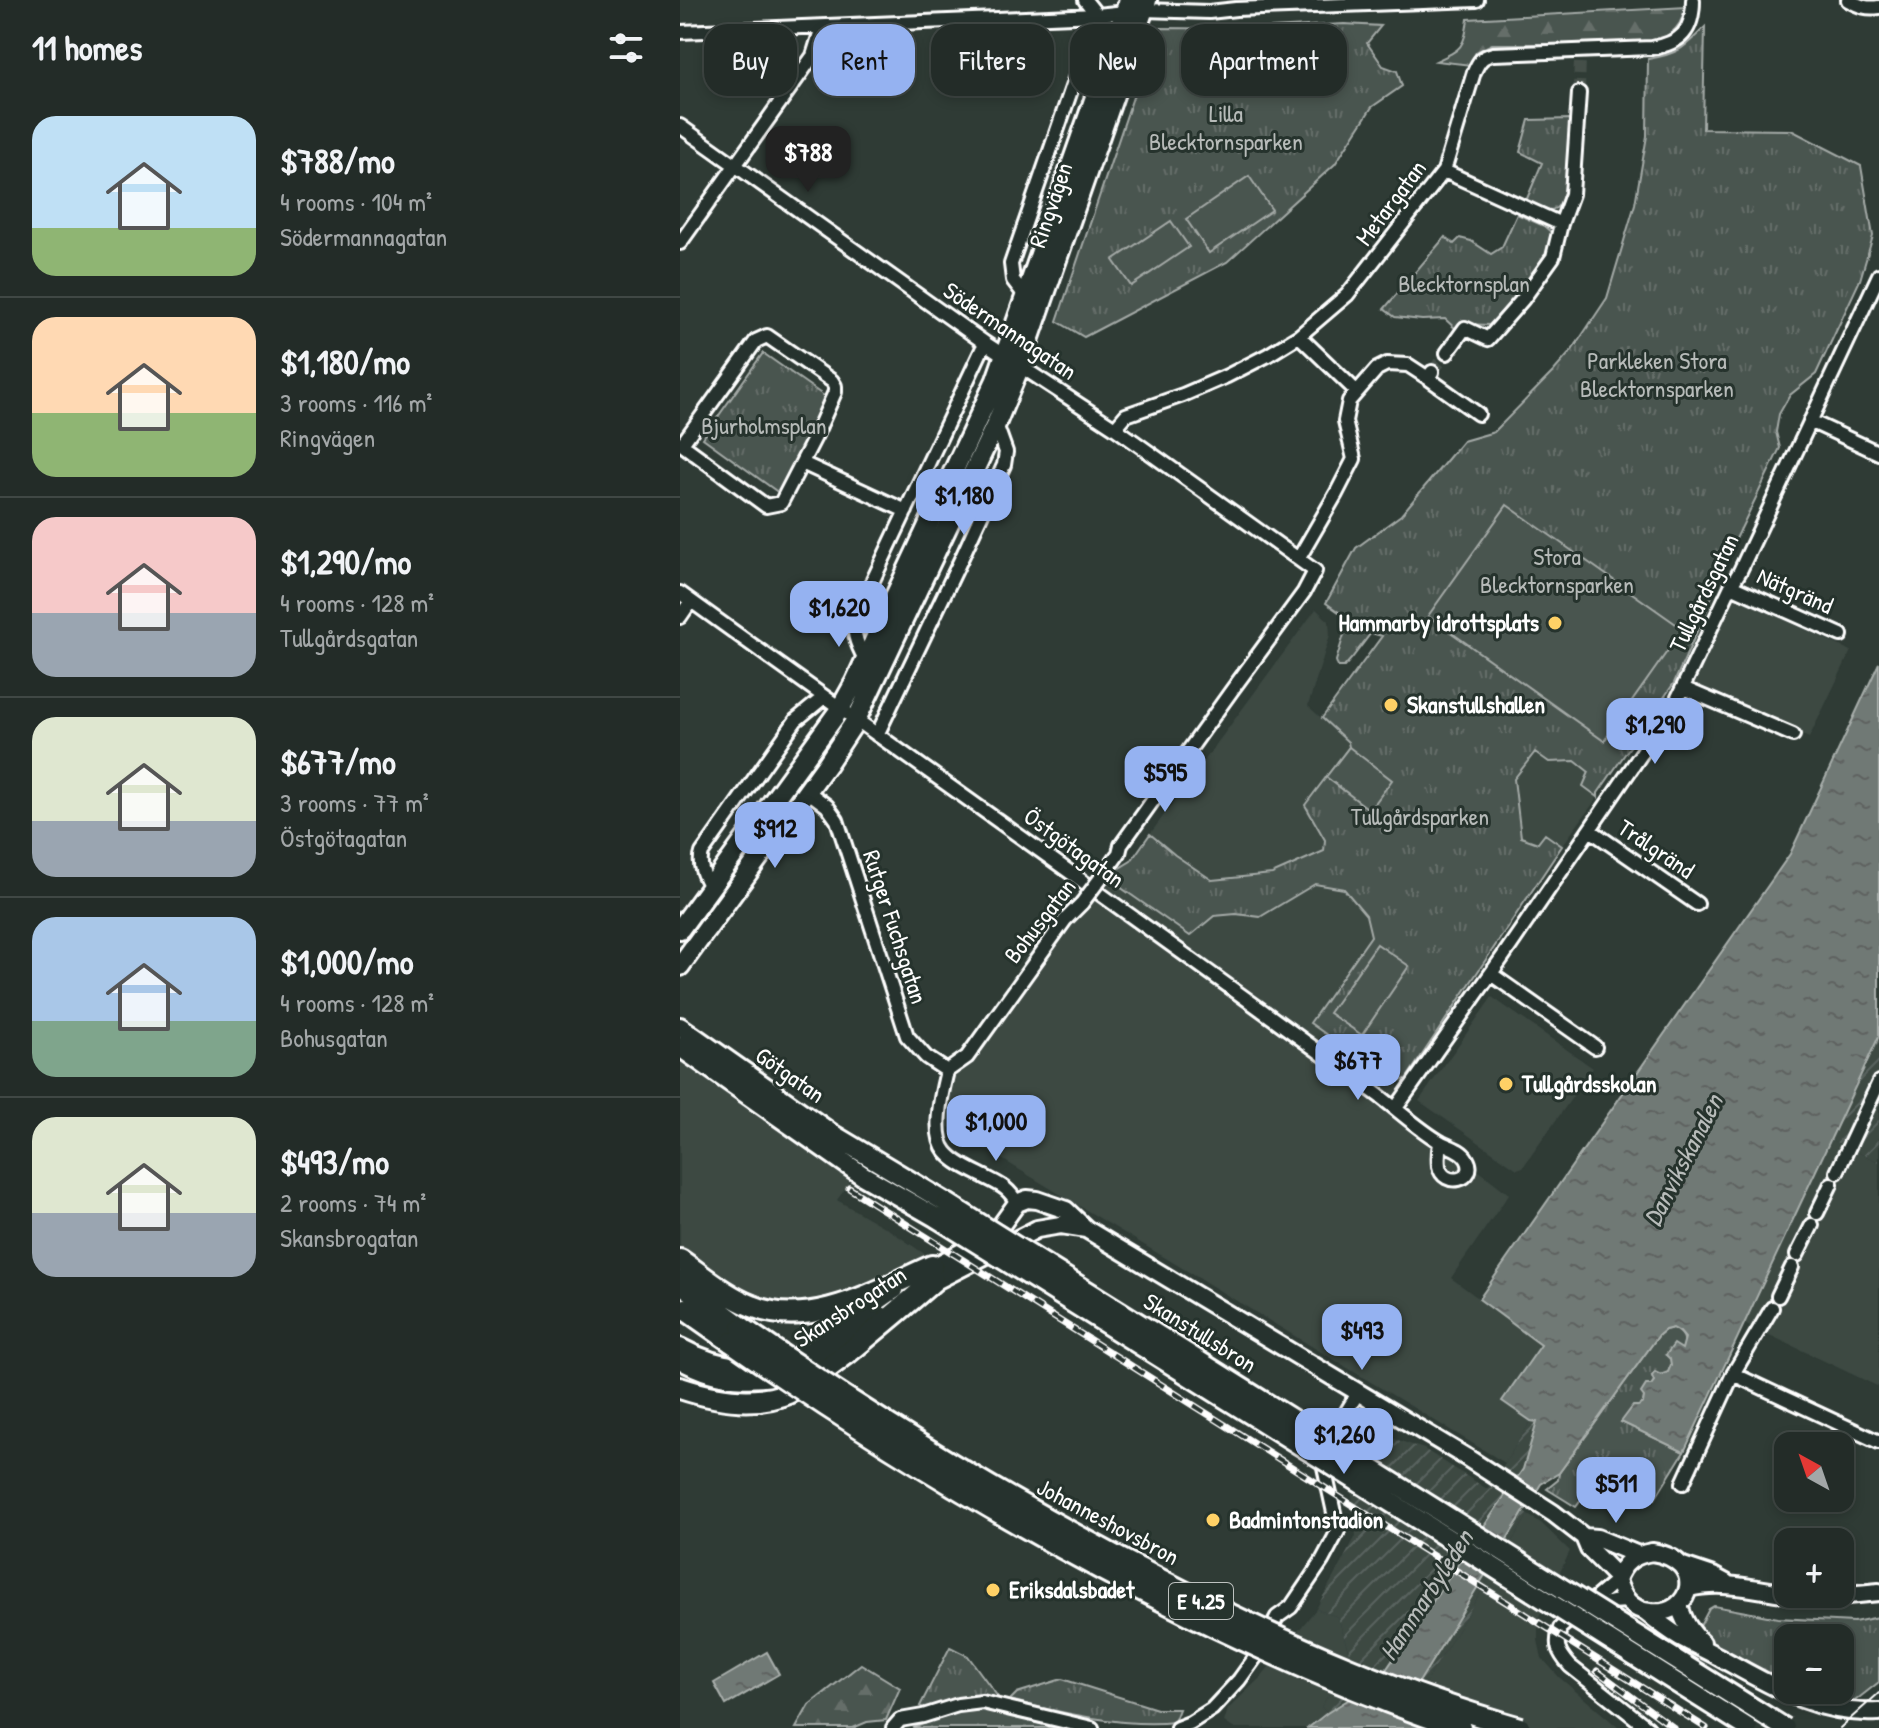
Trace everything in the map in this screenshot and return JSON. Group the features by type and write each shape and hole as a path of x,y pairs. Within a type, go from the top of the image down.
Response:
{"highway":[{"path":"680,1260 753,1307 786,1314 810,1313 845,1304 933,1274"},
{"path":"680,1388 729,1400 788,1393 825,1370 933,1274"},
{"name":"E 4.25","path":"680,1282 737,1335"},
{"name":"E 4.25","path":"685,1309 737,1335"},
{"name":"Johanneshovsbron","path":"737,1335 806,1394 988,1508 1123,1582 1318,1675 1460,1728"},
{"name":"Johanneshovsbron","path":"737,1335 805,1372 932,1453 1130,1565 1324,1659 1376,1680 1520,1728"}],"main road":[{"name":"Ringvägen","path":"680,966 856,720 996,424 1026,297 1136,6"},
{"name":"Ringvägen","path":"680,929 840,709 996,380 1013,361 1136,6"},
{"path":"791,778 807,791"},
{"name":"Götgatan","path":"680,1027 832,1134 868,1168"},
{"name":"Götgatan","path":"680,1047 868,1168"},
{"name":"Skanstullsbron","path":"868,1168 942,1210 1785,1728"},
{"name":"Skanstullsbron","path":"942,1210 1338,1469 1748,1728"}],"street":[{"path":"1085,0 1097,15"},
{"path":"891,24 1097,15 1136,6 1209,12 1239,4 1477,0"},
{"name":"Metargatan","path":"1115,428 1126,415 1227,376 1299,336 1347,295 1444,171 1474,72 1484,56 1580,54 1667,45 1683,35 1689,26 1693,0"},
{"path":"1848,0 1870,8 1879,7"},
{"name":"Ringvägen","path":"1026,297 1013,280 1011,264 1097,15"},
{"path":"680,32 813,27"},
{"path":"680,243 813,56"},
{"path":"1447,353 1465,328 1488,339 1523,299 1553,257 1572,194 1579,93"},
{"name":"Södermannagatan","path":"680,126 985,343 1115,428 1315,571"},
{"path":"1444,171 1561,224"},
{"name":"Tullgårdsgatan","path":"1396,1108 1674,706 1879,275"},
{"path":"767,336 835,386 835,392 781,503 766,506 681,444 756,341 767,336"},
{"path":"1299,336 1356,391"},
{"path":"865,659 856,643 855,620 985,343"},
{"path":"1299,558 1354,459 1345,421 1349,401 1377,369 1387,364 1408,365 1430,375 1478,414"},
{"path":"1810,421 1879,453"},
{"path":"877,735 1004,465 1006,452 996,424"},
{"path":"802,463 906,511"},
{"name":"Bohusgatan","path":"947,1071 967,1057 1065,920 1111,864 1138,821 1304,592 1315,571"},
{"name":"Nätgränd","path":"1731,586 1841,635"},
{"name":"Östgötagatan","path":"680,593 1440,1142"},
{"path":"680,617 691,601"},
{"path":"1683,688 1793,735"},
{"path":"710,887 701,870 702,853 796,720 824,697"},
{"name":"Rutger Fuchsgatan","path":"807,791 827,806 837,820 907,1036 926,1057 947,1071"},
{"name":"Trålgränd","path":"1590,830 1697,904"},
{"path":"1491,974 1595,1047"},
{"path":"947,1071 938,1123 941,1143 954,1159 1009,1190 1023,1217 1037,1229 1043,1217 1037,1200 1027,1199 1017,1203"},
{"path":"1683,1483 1733,1374 1775,1302 1879,1082"},
{"name":"Skansbrogatan","path":"1037,1200 1066,1210 1092,1232 1466,1457 1553,1513 1584,1537"},
{"name":"Skansbrogatan","path":"680,1360 705,1372 737,1379 758,1379 808,1365 999,1228 1017,1203"},
{"name":"Skansbrogatan","path":"680,1347 722,1364 748,1367 778,1363 802,1355 933,1274 1037,1229 1061,1225 1092,1232"},
{"path":"1733,1374 1879,1442"},
{"path":"1177,1728 1212,1709 1239,1680 1257,1655 1277,1617 1291,1607 1322,1561 1338,1531 1324,1467 1333,1434 1358,1393"},
{"path":"1638,1555 1597,1538 1584,1537 1589,1549 1617,1578 1622,1594 1636,1609 1660,1613 1679,1604 1689,1588 1683,1566 1665,1554 1652,1552 1638,1555 1629,1561 1617,1578 1560,1628 1557,1640 1560,1654 1570,1666 1648,1728"},
{"path":"1683,1566 1729,1585"},
{"path":"1689,1588 1729,1585 1774,1592"},
{"path":"1854,1594 1879,1592"},
{"path":"1582,1609 1627,1601"},
{"path":"1679,1604 1689,1630 1712,1653"},
{"path":"1646,1612 1669,1630 1780,1691 1841,1711 1879,1712"},
{"path":"893,1728 900,1720 982,1702 1092,1728"}],"shaded area":[{"path":"1734,596 1851,651 1809,738 1693,684"},
{"path":"1316,609 1329,621 1330,635 1308,706 1348,742 1349,747 1305,804 1325,840 1324,851 1272,874 1212,880 1150,834"},
{"path":"1535,752 1549,762 1575,761 1589,772 1584,786 1598,797 1562,846 1545,834 1538,843 1521,837 1514,779"},
{"path":"1110,880 1190,936 1214,916 1236,914 1260,917 1315,883 1344,889 1366,915 1371,936 1310,1024 1388,1078 1398,1081 1398,1108 1509,1194 1451,1278 1542,1345 1502,1401 1531,1421 1505,1463 942,1123 954,1076 1091,889"},
{"name":"Tullgårdsskolan","path":"1492,997 1593,1068 1523,1167 1517,1169 1419,1101"},
{"path":"1879,1036 1879,1162 1831,1140"},
{"path":"680,1052 849,1177 848,1185 837,1200 929,1257 837,1297 804,1307 759,1304 680,1255"},
{"path":"1831,1140 1879,1162 1879,1387 1744,1323"},
{"path":"1531,1421 1537,1421 1523,1469 1364,1702 1351,1698 1327,1713 1321,1707 1351,1660 1338,1617 1316,1609 1356,1536 1350,1475 1370,1437 1383,1435 1424,1449 1487,1489"},
{"path":"1524,1512 1528,1515 1418,1695 1399,1714"},
{"path":"1528,1515 1570,1551 1538,1619 1542,1658 1559,1677 1619,1728 1434,1728 1418,1695"},
{"path":"1316,1609 1338,1617 1351,1660 1321,1707 1327,1713 1308,1728 1233,1728 1224,1722 1228,1709 1260,1678"}],"green space":[{"path":"1686,7 1680,23 1670,34 1640,44 1492,44 1476,52 1471,65 1436,61 1460,46 1468,19"},
{"name":"Lilla Blecktornsparken","path":"1347,24 1381,26 1367,43 1383,66 1397,71 1402,86 1372,107 1335,164 1227,262 1084,337 1057,321 1133,96 1165,96 1165,28 1181,28 1181,96 1347,96"},
{"name":"Stora Blecktornsparken","path":"1705,27 1703,129 1791,130 1861,166 1873,236 1860,280 1816,374 1790,395 1779,414 1776,432 1780,448 1719,574 1708,607 1674,683 1598,797 1583,786 1589,772 1575,761 1549,762 1535,752 1514,779 1521,837 1538,843 1545,834 1562,846 1406,1079 1398,1081 1388,1078 1310,1023 1371,936 1366,915 1344,889 1315,884 1260,917 1236,914 1214,916 1190,936 1110,880 1118,869 1131,861 1150,834 1212,880 1272,874 1324,851 1325,840 1305,805 1349,747 1348,742 1322,718 1382,636 1371,633 1344,667 1338,667 1336,661 1346,628 1343,615 1326,603 1356,548 1401,515 1463,441 1494,432 1573,349 1607,298 1635,204 1647,136 1648,59 1680,49"},
{"name":"Blecktornsplan","path":"1572,119 1568,167 1560,203 1556,208 1541,208 1526,201 1542,163 1520,152 1529,120"},
{"path":"1249,176 1272,210 1209,253 1186,219"},
{"name":"Blecktornsplan","path":"1517,214 1552,233 1549,246 1528,283 1489,325 1464,324 1458,331 1445,319 1395,317 1384,309 1445,237 1454,244 1460,238 1471,241 1491,254 1502,247"},
{"path":"1171,221 1189,247 1131,286 1113,260"},
{"name":"Bjurholmsplan","path":"763,353 827,398 779,493 703,438"},
{"name":"Hammarby idrottsplats","path":"1507,505 1683,629 1604,741 1428,616"},
{"path":"1349,747 1392,780 1370,810 1326,777"},
{"path":"1377,944 1409,966 1362,1035 1329,1013"},
{"path":"1673,1328 1683,1337 1682,1350 1666,1355 1671,1358 1668,1373 1652,1376 1654,1381 1643,1403 1622,1422 1684,1452 1655,1499 1622,1485 1604,1483 1588,1491 1576,1507 1547,1489 1558,1480 1559,1473 1659,1335"},
{"path":"1714,1606 1778,1618 1854,1622 1879,1617 1879,1682 1854,1702 1854,1624 1774,1624 1774,1680 1702,1636 1698,1630 1709,1609"},
{"path":"950,1647 968,1656 998,1697 970,1698 927,1710 920,1706"},
{"path":"861,1664 900,1688 886,1720 867,1722 853,1728 796,1728 809,1705"},
{"path":"1062,1679 1157,1709 1179,1709 1174,1722 1136,1723 1070,1714 1010,1700 1017,1693"},
{"path":"978,1708 1058,1728 913,1728 957,1711"}],"water":[{"name":"Danvikskanalen","path":"1879,663 1879,1036 1684,1452 1621,1422 1633,1406 1643,1403 1641,1393 1646,1385 1654,1381 1652,1376 1655,1372 1661,1375 1668,1372 1671,1365 1666,1355 1674,1344 1682,1349 1685,1338 1673,1328 1659,1335 1559,1473 1541,1484 1400,1713 1434,1728 1308,1728 1351,1698 1364,1702 1523,1469 1537,1422 1502,1401 1541,1345 1479,1299 1790,854"},
{"path":"767,1652 779,1674 726,1705 714,1683"}],"tunnel":[{"path":"1579,93 1580,58"},
{"path":"1432,372 1447,353"}],"tram line":[{"path":"1840,1728 1879,1693"}],"railway":[{"path":"849,1188 1706,1728"},
{"path":"1597,1671 1674,1728"}],"place":[{"name":"Hammarby idrottsplats","path":"1555,623"},
{"name":"Skanstullshallen","path":"1391,705"},
{"name":"Tullgårdsskolan","path":"1506,1084"},
{"name":"Badmintonstadion","path":"1213,1520"},
{"name":"Eriksdalsbadet","path":"993,1590"}],"park label":[{"name":"Parkleken Stora Blecktornsparken","path":"1657,375"},
{"name":"Tullgårdsparken","path":"1420,817"}],"water label":[{"name":"Hammarbyleden","path":"1426,1595"}]}
